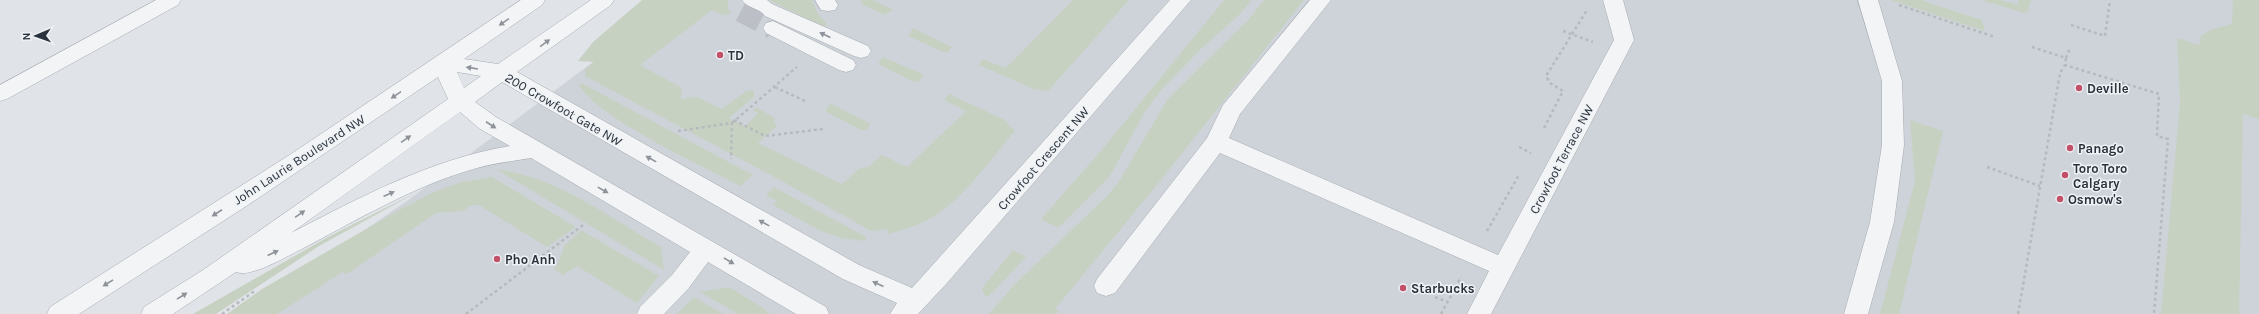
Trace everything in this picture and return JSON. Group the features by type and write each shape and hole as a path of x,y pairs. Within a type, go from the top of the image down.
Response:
{"street":[{"path":"0,94 171,0"},
{"name":"John Laurie Boulevard NW","path":"59,314 166,247 536,0"},
{"path":"153,314 211,277 604,0"},
{"name":"Crowfoot Crescent NW","path":"908,307 944,270 1181,0"},
{"path":"1106,286 1216,142 1231,110 1321,0"},
{"name":"Crowfoot Terrace NW","path":"1479,314 1624,40 1613,0"},
{"path":"1856,314 1882,222 1893,145 1892,81 1868,0"},
{"path":"757,9 861,51"},
{"path":"757,9 846,65"},
{"path":"442,63 460,102 488,123 706,248 817,314"},
{"name":"200 Crowfoot Gate NW","path":"442,63 502,72 852,272 908,307"},
{"path":"1216,142 1504,267"},
{"path":"211,277 269,255 381,198 426,178 475,160 533,150"},
{"path":"649,314 680,282 706,248"}],"path":[{"path":"2071,25 2105,36 2110,0"},
{"path":"1897,5 1995,36"},
{"path":"1542,132 1563,91 1550,83 1546,76 1571,34 1587,12 1588,6"},
{"path":"1563,31 1571,34"},
{"path":"2032,47 2066,58"},
{"path":"2018,314 2060,73 2065,65 2070,48"},
{"path":"2065,65 2159,94 2157,136 2168,139 2154,314"},
{"path":"731,159 732,123 734,120 798,66"},
{"path":"775,87 807,102"},
{"path":"734,120 765,136 822,129"},
{"path":"678,131 732,123"},
{"path":"1528,159 1535,146"},
{"path":"1519,147 1531,153"},
{"path":"1987,167 2040,186"},
{"path":"1441,314 1473,254 1520,172"},
{"path":"466,314 583,225"},
{"path":"1435,297 1448,302"}],"shaded area":[{"path":"676,0 2259,0 2259,314 242,314 407,201"}],"green space":[{"path":"642,0 728,0 728,8 731,13 723,15 712,10 640,65 682,88 681,99 697,97 722,109 746,91 754,90 754,97 729,118 745,126 758,113 753,110 756,107 775,118 774,122 777,126 758,143 842,184 860,168 869,167 880,156 884,156 907,167 966,111 944,100 949,94 1003,119 1015,131 968,187 947,207 932,218 889,234 887,229 871,231 780,180 585,76 585,69 594,62 578,61 593,42"},
{"path":"769,0 812,0 818,14 827,24 823,27"},
{"path":"860,0 872,0 892,9 892,11 884,15 864,5"},
{"path":"1073,0 1129,0 1048,91 1033,89 979,65 982,60 985,60 1006,68"},
{"path":"1224,0 1252,0 1241,13 1201,49 1161,90 1144,113 1110,176 1058,228 1041,219 1100,152"},
{"path":"1264,0 1304,0 1156,186 1055,309 1058,311 1056,314 989,314 1014,285 1107,196 1118,183 1167,100 1250,18"},
{"path":"1891,0 1921,0 1982,20 1985,31"},
{"path":"1981,0 2001,0 2018,5 2019,0 2031,0 2028,12 2025,13"},
{"path":"2233,0 2259,0 2259,119 2243,114 2239,314 2161,314 2180,102 2177,38 2199,45 2201,36 2210,30 2232,24"},
{"path":"912,29 915,29 952,47 948,52 943,52 908,36"},
{"path":"883,57 923,74 923,76 919,81 914,82 878,64"},
{"path":"581,83 753,175 740,186 678,154 627,125 605,110 588,97 579,84"},
{"path":"830,104 871,124 866,130 861,130 825,111"},
{"path":"1910,120 1943,131 1899,314 1880,314 1915,181"},
{"path":"496,169 518,173 540,180 561,189 602,211 661,247 664,270"},
{"path":"492,177 576,227 547,247 479,205 471,205 463,211 436,213 347,274 343,272 277,314 227,314 262,289 401,209 432,193 461,182"},
{"path":"774,187 866,237 865,241 841,238 821,231 773,205 777,201 766,195"},
{"path":"419,191 319,246 216,314 193,314 328,237"},
{"path":"581,230 659,276 637,303 577,266 563,275 554,269 561,257 564,246"},
{"path":"1013,250 1026,257 988,297 984,295 982,288"},
{"path":"729,287 763,308 769,314 738,314 700,292"},
{"path":"694,297 723,314 677,314"}],"tunnel":[{"path":"741,11 773,28"}],"place":[{"name":"TD","path":"720,55"},
{"name":"Deville","path":"2079,88"},
{"name":"Panago","path":"2070,148"},
{"name":"Toro Toro Calgary","path":"2065,175"},
{"name":"Osmow's","path":"2060,199"},
{"name":"Pho Anh","path":"497,259"},
{"name":"Starbucks","path":"1403,288"}]}
